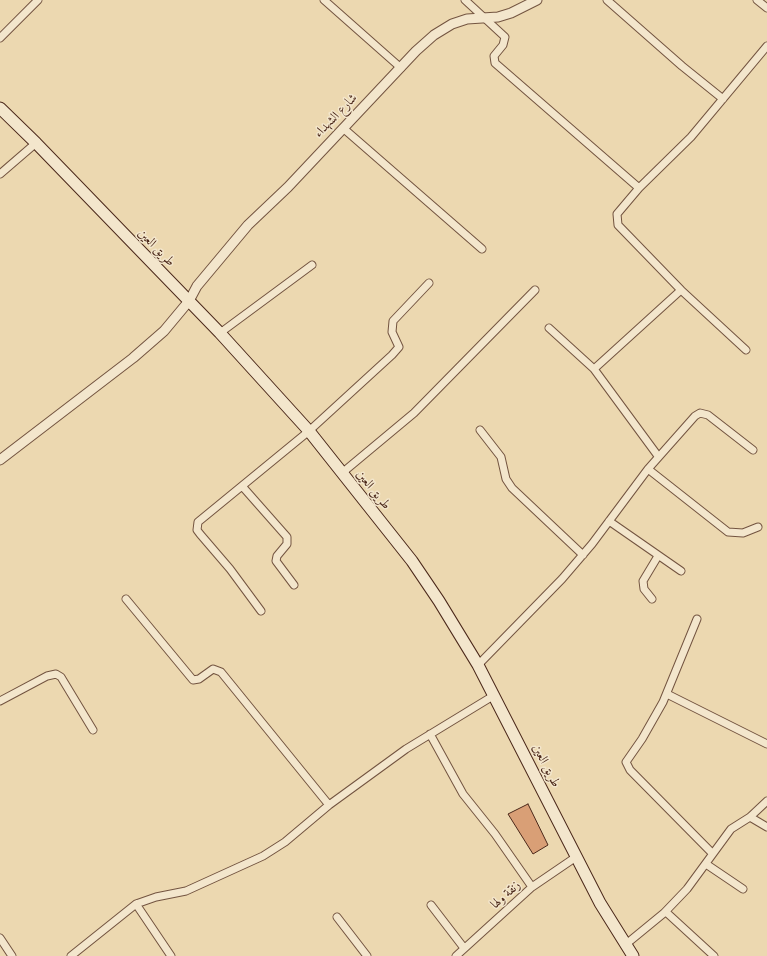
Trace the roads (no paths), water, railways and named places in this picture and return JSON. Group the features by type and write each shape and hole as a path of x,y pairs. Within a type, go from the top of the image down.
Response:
{"main road":[{"name":"طريق العين","path":"0,108 36,143 220,333 309,431 412,561 439,601 478,665 576,857 625,945 633,956"}],"street":[{"path":"0,38 38,0"},
{"path":"324,0 400,68"},
{"path":"465,0 482,18 506,37 503,46 494,56 496,63 639,188"},
{"name":"شارع الشهداء","path":"0,460 138,354 164,331 189,301 197,286 248,225 288,187 400,68 434,35 452,24 467,19 498,17 511,13 537,0"},
{"path":"607,0 682,66 723,99"},
{"path":"757,0 767,8"},
{"path":"746,350 681,290 618,225 617,214 639,188 690,137 767,46"},
{"path":"343,128 482,249"},
{"path":"0,174 36,143"},
{"path":"220,333 312,265"},
{"path":"261,611 197,530 198,522 309,431 392,355 399,346 392,332 393,321 429,283"},
{"path":"342,473 414,413 535,290"},
{"path":"594,369 681,290"},
{"path":"549,328 594,369 658,456"},
{"path":"478,665 556,586 609,521 658,456 695,416 700,413 708,415 753,450"},
{"path":"480,430 501,457 508,484 583,554"},
{"path":"648,469 728,532 743,533 758,527"},
{"path":"242,486 287,537 287,544 277,556 276,561 294,585"},
{"path":"609,521 681,571"},
{"path":"652,599 645,592 643,581 658,556"},
{"path":"126,599 193,680 199,679 213,668 221,672 329,805"},
{"path":"698,619 667,694 642,739 627,760 627,765 712,854"},
{"path":"0,701 47,676 56,674 61,677 93,730"},
{"path":"667,694 767,744"},
{"path":"71,956 136,904 146,900 186,891 253,862 285,842 329,805 406,749 493,696"},
{"path":"430,734 463,794 491,829 532,887"},
{"path":"625,945 666,912 687,890 731,829 750,817 767,801"},
{"path":"750,817 767,827"},
{"name":"زنقة ولها","path":"456,956 532,887 576,857"},
{"path":"706,864 743,889"},
{"path":"136,904 170,956"},
{"path":"431,905 464,948"},
{"path":"666,912 714,956"},
{"path":"337,917 367,956"},
{"path":"0,938 12,956"}]}
